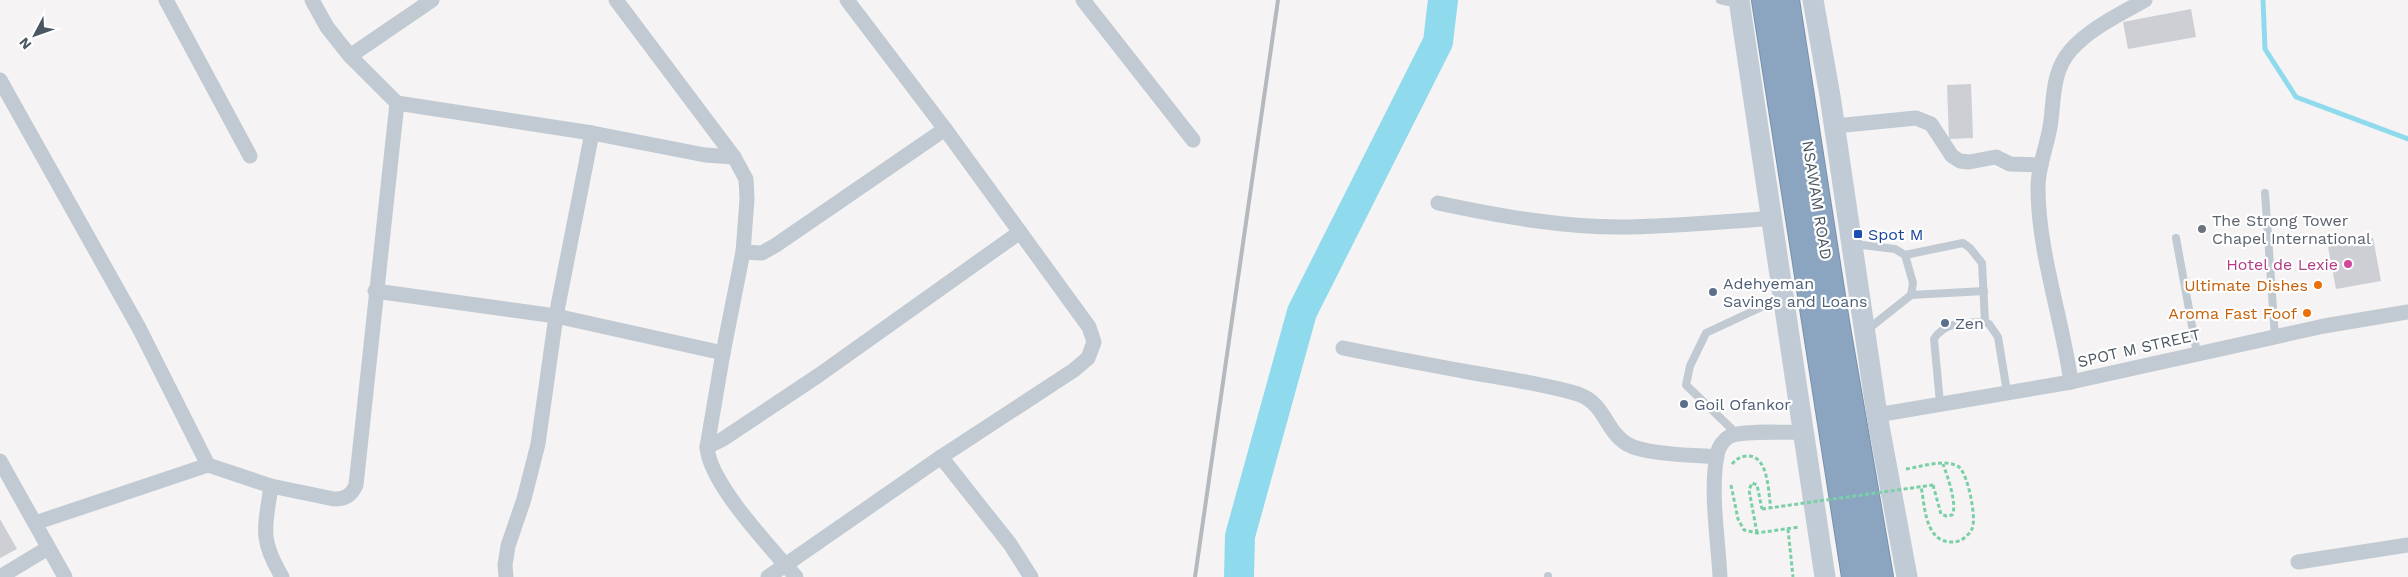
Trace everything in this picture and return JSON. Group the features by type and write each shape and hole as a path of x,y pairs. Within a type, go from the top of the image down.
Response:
{"highway":[{"name":"NSAWAM ROAD","path":"1786,0 1836,322 1880,577"},
{"name":"NSAWAM ROAD","path":"1741,1 1855,577"}],"main road":[{"path":"1813,0 1834,126 1877,415 1906,577"},
{"path":"1741,1 1825,577"}],"street":[{"path":"166,0 250,156"},
{"path":"312,0 327,27 350,56 397,103 592,133 705,155 734,157"},
{"path":"350,56 432,0"},
{"path":"616,0 734,157 746,180 747,199 744,252 723,353 707,447 708,458 716,476 767,544 796,577"},
{"path":"768,577 941,457 1074,370 1088,358 1094,342 1089,328 1020,232 847,0"},
{"path":"1083,0 1194,140"},
{"path":"2071,382 2066,348 2042,233 2038,197 2041,165 2049,136 2056,76 2069,52 2088,33 2145,0"},
{"path":"0,80 139,328 208,465"},
{"path":"35,523 208,465 271,486 334,499 343,499 353,492 356,485 375,291 397,103"},
{"path":"1834,126 1916,118 1931,124 1952,156 1960,161 1969,162 1996,156 2010,164 2041,165"},
{"path":"744,252 762,252 776,245 945,129"},
{"path":"506,577 505,565 508,546 524,499 538,444 556,316 592,133"},
{"path":"1438,203 1478,212 1539,220 1626,227 1773,218"},
{"path":"707,447 723,439 819,376 1020,232"},
{"path":"375,291 556,316 723,353"},
{"name":"SPOT M STREET","path":"1877,415 2071,382 2197,353 2408,312"},
{"path":"1344,348 1547,386 1576,394 1587,398 1595,404 1604,413 1616,434 1628,444 1657,451 1717,457"},
{"path":"1720,577 1715,483 1717,457 1721,444 1737,434 1803,432"},
{"path":"941,457 1010,544 1031,577"},
{"path":"0,461 65,577"},
{"path":"271,486 265,540 269,556 282,577"},
{"path":"2298,562 2408,545"},
{"path":"0,577 48,548"}],"lane":[{"path":"2265,193 2275,337"},
{"path":"2176,238 2197,353"},
{"path":"1851,243 1895,249 1905,255 1963,243 1970,248 1982,263 1984,322"},
{"path":"1905,255 1913,283 1911,295"},
{"path":"1864,332 1911,295 1984,291"},
{"path":"1737,434 1686,385 1690,366 1706,333 1784,296"},
{"path":"1940,403 1934,339 1938,332 1950,325 1984,322 1989,324 1998,337 2007,392"}],"path":[{"path":"1730,472 1731,466 1740,457 1754,456 1758,458 1762,464 1767,483 1771,508"},
{"path":"1757,533 1748,490 1752,483 1759,488 1762,509 1933,485 1941,514 1946,516 1952,515 1954,511 1953,500 1943,464"},
{"path":"1887,472 1943,464 1958,467 1968,486 1974,519 1972,529 1963,540 1950,542 1938,538 1934,534 1930,528 1921,486"},
{"path":"1731,482 1740,525 1748,532 1757,533 1816,524"},
{"path":"1788,529 1793,577"}],"building":[{"path":"2191,9 2196,37 2128,49 2123,22"},
{"path":"1971,84 1973,138 1949,139 1947,85"},
{"path":"2373,238 2381,281 2336,289 2328,247"},
{"path":"0,519 17,549 0,558"}],"waterway":[{"path":"1239,577 1240,536 1302,312 1438,42 1443,0"},
{"path":"2263,0 2265,49 2296,97 2408,139"}],"railway":[{"path":"1195,577 1278,0"}],"place":[{"name":"The Strong Tower Chapel International","path":"2202,229"},
{"name":"Spot M","path":"1858,234"},
{"name":"Hotel de Lexie","path":"2348,264"},
{"name":"Ultimate Dishes","path":"2318,285"},
{"name":"Adehyeman Savings and Loans","path":"1713,292"},
{"name":"Aroma Fast Foof","path":"2307,313"},
{"name":"Zen","path":"1945,323"},
{"name":"Goil Ofankor","path":"1684,404"}]}
